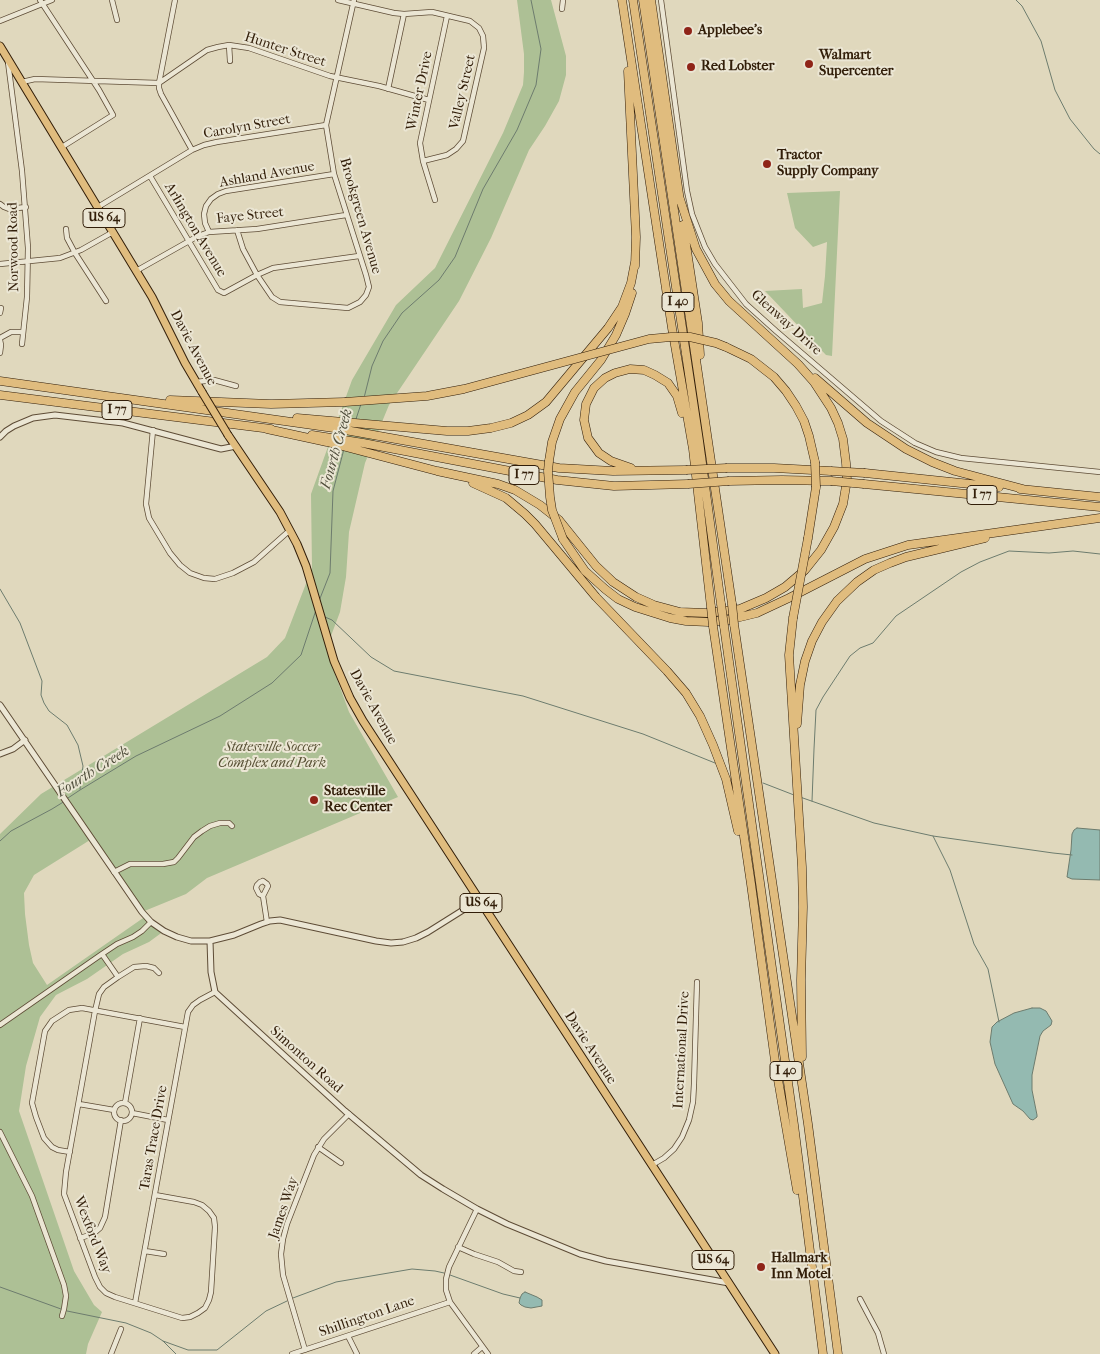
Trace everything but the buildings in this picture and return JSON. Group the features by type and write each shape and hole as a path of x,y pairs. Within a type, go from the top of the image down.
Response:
{"highway":[{"path":"622,0 672,328 693,448 713,626 776,1068 816,1303"},
{"name":"I 40","path":"632,0 699,440 794,1125 823,1354"},
{"name":"I 40","path":"643,0 808,1124 838,1354"},
{"path":"651,0 698,324 704,411"},
{"path":"626,35 636,237 633,289 626,314 616,335 601,360 567,405 555,431 548,471 552,510 563,539 585,571 618,599 635,607 686,621 708,622 728,620 757,613 865,559 908,545 1100,518"},
{"path":"329,440 358,451 504,486 530,498 559,520 606,576 620,587 646,602 671,610 698,614 725,612 753,604 785,587 811,563 826,542 843,504 847,470 838,423 824,396 809,376 730,301 715,284 696,249 679,196"},
{"path":"335,425 372,424 447,431 468,431 511,423 528,415 546,402 608,328 622,307 631,283 635,262"},
{"path":"130,399 271,404 345,402 427,396 464,389 649,339 671,337 690,337 716,343 751,359 774,378 786,391 804,420 815,462 816,487 793,618 789,655 799,806 803,907 802,1048 808,1124"},
{"path":"780,348 884,435 906,449 954,471 1023,489"},
{"path":"649,470 625,467 611,462 599,453 588,438 584,420 586,404 594,388 605,378 615,373 630,369 644,370 655,374 668,383 677,396 693,448"},
{"name":"I 77","path":"0,382 335,425 367,435 559,468 613,471 774,468 831,471 1100,497"},
{"name":"I 77","path":"0,395 363,443 558,480 614,486 729,481 831,481 1100,507"},
{"path":"438,471 464,479 496,493 515,505 530,519 605,608 678,683 693,704 713,745 726,779 740,838 759,948"},
{"path":"796,756 800,685 812,641 822,622 837,601 857,582 874,570 906,557 943,547 1042,526"}],"main road":[{"name":"Davie Avenue","path":"0,46 62,146 161,314 196,382 228,435 280,512 298,544 334,661 350,698 479,900 775,1354"}],"street":[{"path":"0,21 41,2 52,0"},
{"path":"112,0 117,20"},
{"path":"174,0 159,83 161,94 192,150"},
{"name":"Valley Street","path":"338,0 354,2 394,13 427,12 470,21 479,28 483,36 484,48 464,141 447,155 423,161"},
{"path":"562,9 563,0"},
{"name":"Glenway Drive","path":"661,0 692,214 705,247 715,264 746,304 881,420 915,443 936,452 968,459 1100,472"},
{"path":"41,2 113,114 62,146"},
{"name":"Brookgreen Avenue","path":"237,230 243,249 257,275 272,297 280,302 348,308 360,302 366,295 369,287 334,174 326,125 354,2"},
{"path":"388,89 404,14"},
{"name":"Winter Drive","path":"435,200 423,161 420,143 447,16"},
{"path":"229,45 230,61"},
{"name":"Hunter Street","path":"159,83 207,50 229,45 249,48 330,76 429,100"},
{"name":"Norwood Road","path":"9,61 26,207 29,261 22,344"},
{"path":"22,82 35,79 159,83"},
{"name":"Carolyn Street","path":"98,207 192,150 204,145 326,125"},
{"name":"Ashland Avenue","path":"208,232 204,214 206,206 218,194 226,191 334,174"},
{"name":"Arlington Avenue","path":"150,176 218,290 224,293 257,275"},
{"path":"0,204 9,208 26,207"},
{"name":"Faye Street","path":"136,272 208,232 264,228 346,215"},
{"path":"66,229 67,238 106,301"},
{"path":"0,264 60,258 76,253 113,232"},
{"path":"257,275 274,268 359,256"},
{"path":"0,308 0,313"},
{"path":"0,353 2,345 0,339 10,332 23,332"},
{"path":"196,382 214,380 236,386"},
{"path":"0,437 14,426 33,418 55,415 153,430 221,449 236,446"},
{"path":"153,430 146,504 149,518 170,553 190,573 204,578 215,579 234,573 254,562 290,530"},
{"path":"0,705 142,912 151,922 177,937 191,941 210,941 234,935 267,922 280,920 376,941 403,942 428,932 479,900"},
{"path":"0,754 13,749 25,740"},
{"path":"114,872 130,864 168,864 178,858 194,837 210,826 220,823 229,823 232,826"},
{"path":"262,896 267,922"},
{"path":"0,1026 102,954 142,931 151,922"},
{"path":"210,941 211,972 215,992"},
{"path":"102,954 118,976"},
{"name":"Wexford Way","path":"155,1195 202,1205 214,1218 211,1292 205,1308 190,1317 182,1318 106,1293 100,1287 95,1277 64,1194 64,1185 99,994 104,987 118,976 134,967 154,968 159,973"},
{"name":"International Drive","path":"652,1165 674,1149 682,1137 689,1120 693,1102 697,982"},
{"name":"Taras Trace Drive","path":"135,1303 188,1012 193,1005 215,992"},
{"name":"Simonton Road","path":"215,992 349,1114 421,1175 477,1209 555,1245 580,1254 606,1261 729,1283"},
{"path":"70,1152 52,1147 44,1138 32,1103 45,1031 52,1021 69,1010 82,1008 185,1027"},
{"path":"125,1103 140,1018"},
{"path":"114,1110 118,1105 125,1103"},
{"path":"125,1103 130,1107 132,1113"},
{"path":"79,1104 114,1110"},
{"path":"114,1110 115,1115 121,1120 128,1119 132,1113"},
{"path":"132,1113 168,1120"},
{"name":"James Way","path":"305,1350 283,1275 281,1254 283,1239 287,1224 318,1147 349,1114"},
{"path":"80,1238 93,1234 100,1228 105,1217 121,1120"},
{"path":"0,1132 32,1196 64,1286 66,1296 62,1316"},
{"path":"318,1147 341,1163"},
{"path":"477,1209 449,1267 446,1278 446,1290 450,1302 488,1354"},
{"path":"458,1247 498,1262 514,1271 521,1272"},
{"path":"145,1251 164,1254"},
{"path":"860,1299 877,1331 884,1354"},
{"name":"Shillington Lane","path":"292,1354 450,1302"},
{"path":"111,1354 121,1329"},
{"path":"348,1336 357,1354"},
{"path":"474,1354 482,1347"}],"green space":[{"name":"Statesville Soccer Complex and Park","path":"517,0 551,0 566,56 566,75 559,101 529,150 491,238 459,301 389,405 365,463 349,532 346,577 340,612 326,649 349,712 398,797 207,878 186,894 142,912 90,840 34,875 24,893 25,914 33,963 47,985 146,916 164,931 149,942 123,954 87,979 56,995 40,1017 26,1066 19,1111 74,1271 94,1305 102,1312 88,1344 86,1354 0,1354 0,834 41,794 267,657 285,638 312,568 311,494 352,380 396,305 435,268 503,133 523,85 524,54"},
{"path":"840,191 832,356 826,355 765,291 802,289 803,308 822,303 827,242 813,247 795,228 787,193"}],"water":[{"path":"1077,828 1100,830 1100,880 1072,879 1067,877 1072,834"},
{"path":"1032,1008 1040,1008 1046,1011 1052,1021 1051,1025 1040,1036 1032,1075 1032,1090 1037,1115 1033,1120 1013,1104 995,1064 990,1042 992,1027 997,1022 1014,1013"},
{"path":"525,1292 542,1300 542,1306 531,1308 521,1305 519,1303 520,1298"}],"waterway":[{"name":"Fourth Creek","path":"364,398 372,366 383,341 402,313 439,280 455,257 483,189 517,130 536,85 541,49 531,0"},
{"path":"1016,0 1022,6 1041,41 1055,90 1070,119 1100,154"},
{"name":"Fourth Creek","path":"356,419 361,404"},
{"name":"Fourth Creek","path":"319,601 330,573 333,491 344,449"},
{"path":"812,801 816,710 850,656 860,648 873,643 896,616 961,572 980,562 1009,551 1049,553 1073,551 1100,554"},
{"path":"0,589 20,623 42,681 41,695 44,703 49,711 67,725 78,745 83,766 80,789"},
{"name":"Fourth Creek","path":"68,798 136,756 220,716 272,683 301,655 316,610"},
{"path":"325,617 332,620 371,657 394,671 523,696 643,734 715,763"},
{"path":"763,783 794,795"},
{"path":"800,797 874,823 933,836 1072,855"},
{"name":"Fourth Creek","path":"0,841 11,831 65,801"},
{"path":"933,836 950,870 974,944 988,969 999,1022"},
{"path":"293,1298 336,1282 412,1269 444,1273"},
{"path":"450,1275 503,1294 520,1298"},
{"path":"0,1287 61,1309"},
{"path":"163,1341 188,1350 217,1350 266,1311 287,1301"},
{"path":"67,1311 126,1323 151,1333 163,1341 176,1354"}],"place":[{"name":"Applebee's","path":"688,31"},
{"name":"Walmart Supercenter","path":"809,64"},
{"name":"Red Lobster","path":"691,67"},
{"name":"Tractor Supply Company","path":"767,164"},
{"name":"Statesville Rec Center","path":"314,800"},
{"name":"Hallmark Inn Motel","path":"761,1267"}]}
